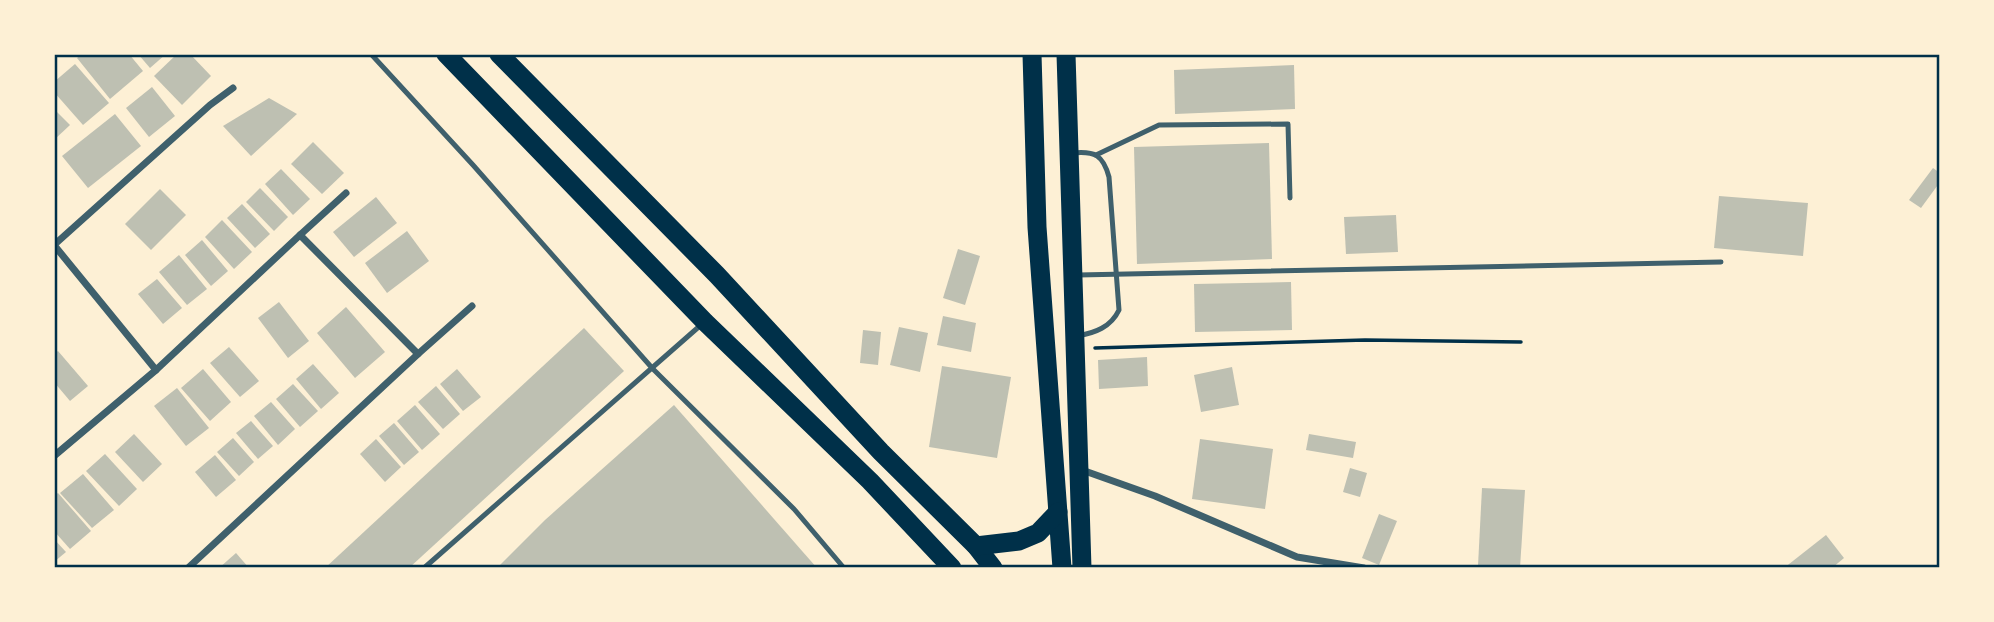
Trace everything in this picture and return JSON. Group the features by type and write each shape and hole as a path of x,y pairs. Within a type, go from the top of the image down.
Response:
{"highway":[{"path":"446,54 705,322 870,481 952,568"},
{"path":"499,54 718,275 881,452 976,546 993,568"},
{"path":"1032,54 1037,227 1062,568"},
{"path":"1066,54 1082,568"},
{"path":"976,546 1019,541 1038,533 1058,512"}],"street":[{"path":"156,370 54,245 210,105 233,88"},
{"path":"54,456 156,370 346,193"},
{"path":"300,235 418,354"},
{"path":"188,568 472,306"},
{"path":"1077,468 1155,496 1297,557 1364,568"}],"lane":[{"path":"371,54 653,369 794,509 844,568"},
{"path":"1096,155 1159,125 1288,124 1290,198"},
{"path":"1070,154 1083,152 1096,155 1102,159 1109,177 1119,310 1101,330 1076,342"},
{"path":"1074,275 1721,262"},
{"path":"424,568 705,322"}],"path":[{"path":"1076,342 1521,342"}],"building":[{"path":"82,54 129,54 143,71 110,99 77,58"},
{"path":"138,54 166,54 150,68"},
{"path":"177,54 190,54 211,76 182,105 154,76"},
{"path":"75,64 109,103 83,125 54,92 54,82"},
{"path":"1294,65 1295,109 1175,114 1174,70"},
{"path":"152,87 175,116 149,137 126,108"},
{"path":"269,98 297,114 251,156 223,126"},
{"path":"54,109 70,125 54,140"},
{"path":"115,114 141,146 88,188 62,156"},
{"path":"313,142 344,173 322,194 291,164"},
{"path":"1269,143 1272,259 1137,264 1134,147"},
{"path":"1933,168 1940,173 1940,182 1921,208 1909,200"},
{"path":"281,169 310,199 293,215 265,184"},
{"path":"260,188 288,217 274,231 246,202"},
{"path":"160,189 186,215 151,250 125,224"},
{"path":"1719,196 1808,203 1803,256 1714,248"},
{"path":"376,197 397,223 354,257 333,232"},
{"path":"242,204 270,234 255,248 227,218"},
{"path":"1396,215 1398,252 1346,254 1344,217"},
{"path":"222,220 252,252 234,269 205,237"},
{"path":"407,231 429,261 387,293 365,263"},
{"path":"202,240 228,271 211,286 185,255"},
{"path":"958,249 980,256 965,305 943,298"},
{"path":"179,255 207,289 187,305 159,272"},
{"path":"157,279 182,308 163,324 138,294"},
{"path":"1291,282 1292,330 1195,332 1194,284"},
{"path":"279,302 309,341 288,358 258,318"},
{"path":"346,307 385,352 355,378 317,333"},
{"path":"943,316 976,323 971,352 937,345"},
{"path":"899,327 928,333 920,372 890,365"},
{"path":"584,328 624,371 409,568 325,568"},
{"path":"863,330 881,332 878,365 860,363"},
{"path":"229,347 259,381 240,397 210,363"},
{"path":"58,351 88,386 70,401 54,382 54,354"},
{"path":"1147,357 1148,386 1099,389 1098,360"},
{"path":"313,364 339,393 321,409 296,379"},
{"path":"942,366 1011,377 997,458 929,447"},
{"path":"1232,367 1239,405 1201,412 1194,375"},
{"path":"203,369 231,402 210,421 181,388"},
{"path":"457,369 481,397 463,411 440,384"},
{"path":"293,384 318,411 300,427 276,399"},
{"path":"436,386 460,414 443,429 418,402"},
{"path":"177,388 209,428 186,446 154,406"},
{"path":"271,402 295,429 278,445 254,416"},
{"path":"415,405 440,434 422,450 397,421"},
{"path":"674,405 817,568 497,568 545,520"},
{"path":"251,421 273,446 258,459 236,433"},
{"path":"394,423 419,452 404,465 379,436"},
{"path":"134,434 162,464 143,482 115,452"},
{"path":"1309,434 1356,442 1353,458 1306,450"},
{"path":"233,438 254,462 239,476 217,452"},
{"path":"376,439 401,467 385,482 360,454"},
{"path":"1200,439 1273,449 1265,509 1192,499"},
{"path":"105,454 137,489 119,506 86,471"},
{"path":"215,455 236,480 216,497 195,472"},
{"path":"1350,468 1367,473 1360,497 1343,492"},
{"path":"83,474 114,510 92,528 60,493"},
{"path":"1482,488 1525,490 1520,568 1478,566"},
{"path":"58,493 91,531 70,549 54,531 54,496"},
{"path":"1379,514 1397,521 1379,565 1362,558"},
{"path":"1826,535 1844,558 1832,568 1784,568"},
{"path":"54,539 66,552 54,562"},
{"path":"236,553 249,568 219,568"}]}
